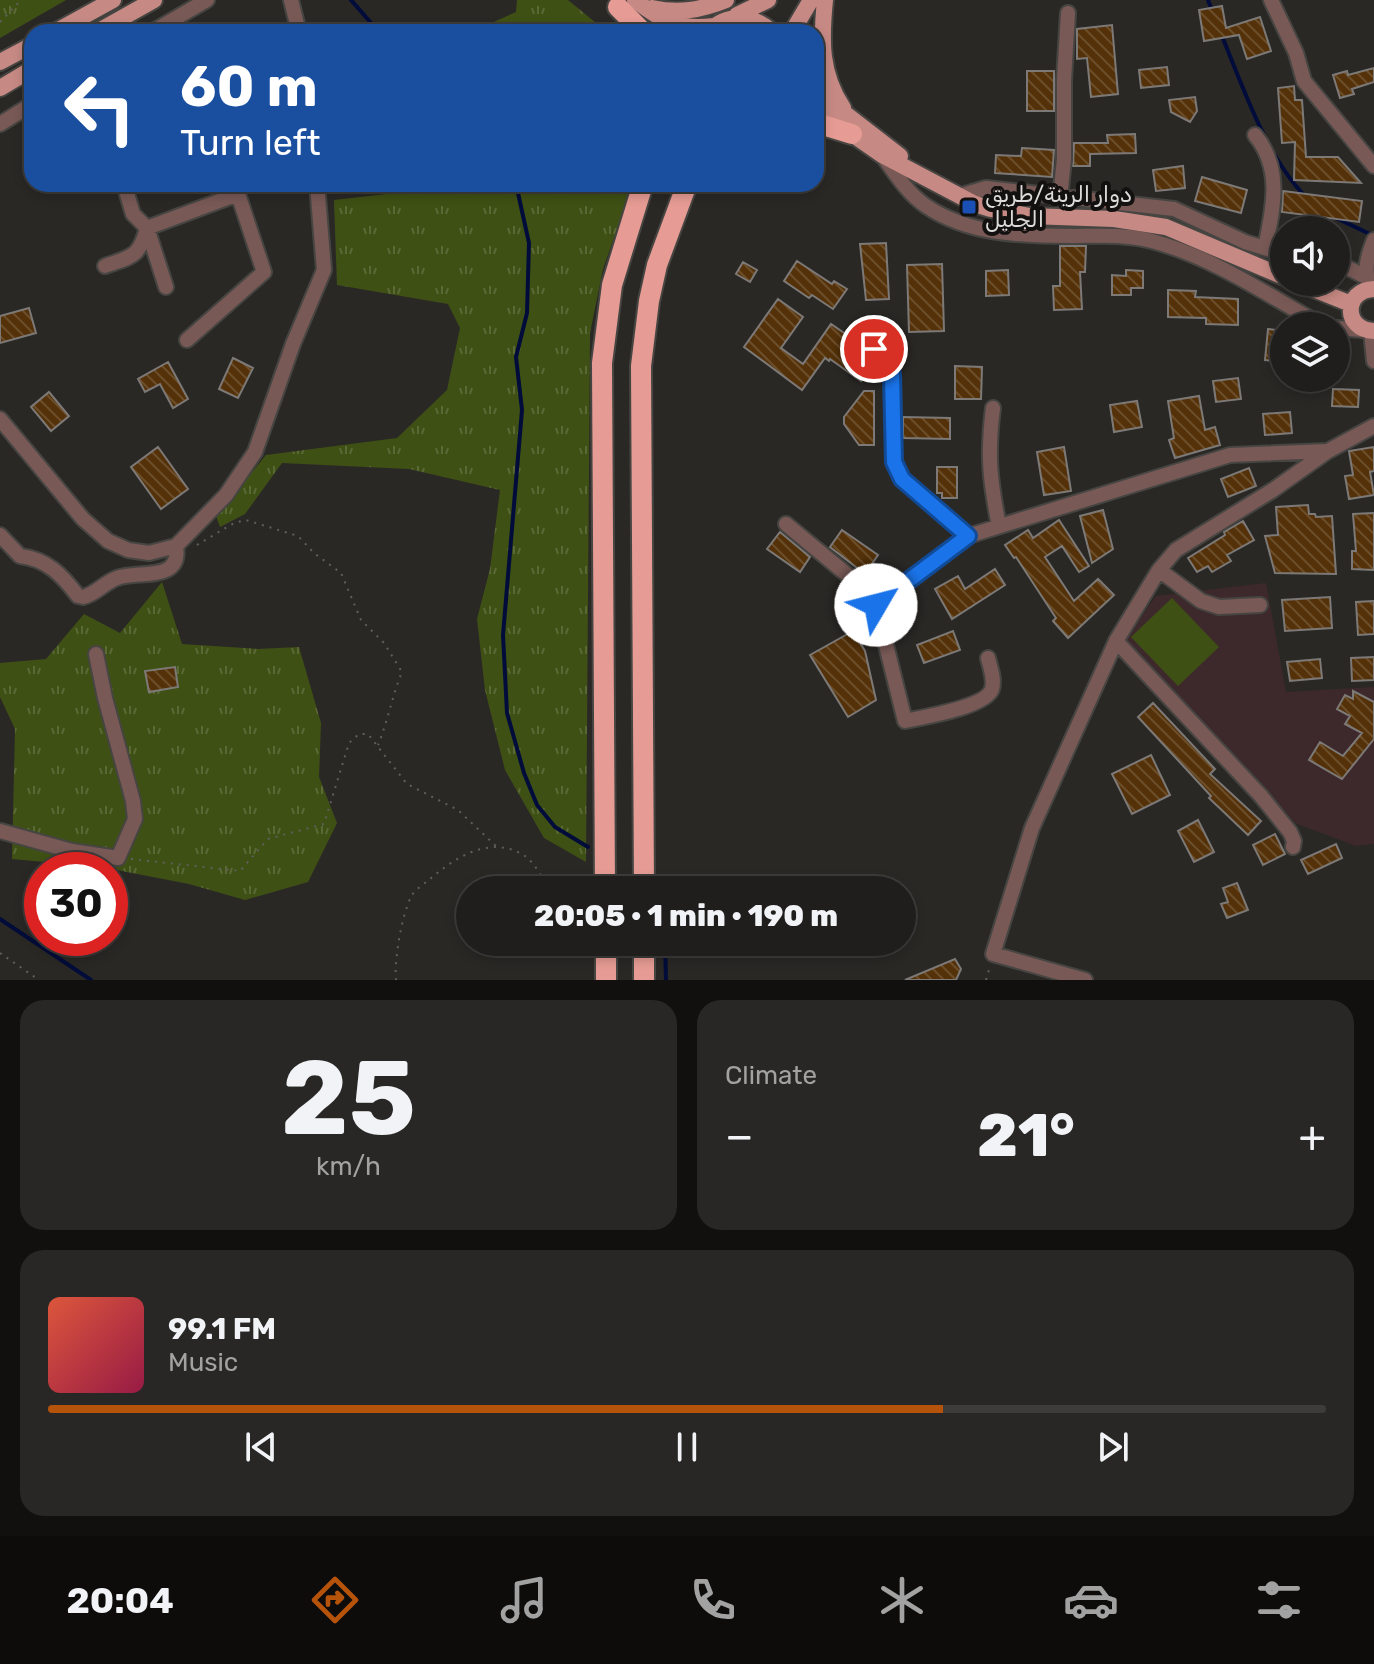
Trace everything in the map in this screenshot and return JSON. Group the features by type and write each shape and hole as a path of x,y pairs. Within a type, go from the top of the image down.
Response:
{"highway":[{"path":"630,3 639,24"},
{"path":"824,124 852,126"},
{"path":"605,876 602,363 612,285 641,192"},
{"path":"644,876 641,366 657,265 684,192"},
{"path":"676,214 690,192"},
{"path":"606,956 606,980"},
{"path":"644,956 644,980"}],"main road":[{"path":"70,24 113,0"},
{"path":"111,24 154,0"},
{"path":"630,3 677,12 726,0"},
{"path":"720,24 768,0"},
{"path":"797,24 811,0"},
{"path":"823,24 825,0"},
{"path":"630,3 675,24"},
{"path":"630,3 647,24"},
{"path":"727,24 753,19 760,24"},
{"path":"0,62 24,49"},
{"path":"824,65 834,93 852,126"},
{"path":"0,88 24,74"},
{"path":"824,99 882,155 959,196 991,209 1030,216 1114,219 1166,227 1270,271"},
{"path":"824,113 852,126 929,181"},
{"path":"1369,331 1352,319 1351,304 1370,285"},
{"path":"1331,296 1351,304"}],"street":[{"path":"166,24 207,0"},
{"path":"291,0 297,24"},
{"path":"1271,0 1296,53 1304,81 1374,166"},
{"path":"1060,198 1068,13"},
{"path":"0,124 24,109"},
{"path":"1255,135 1269,159 1275,187 1265,248"},
{"path":"882,155 903,184 924,205 954,221 1000,234 1119,236 1149,240 1200,256 1298,312"},
{"path":"959,196 986,188 1174,209 1245,242 1270,250"},
{"path":"126,192 133,214 147,228 166,287"},
{"path":"0,419 83,519 108,541 128,550 149,553 176,549 226,495 255,452 293,344 324,270 318,192"},
{"path":"147,228 238,194 264,272 187,340"},
{"path":"105,266 141,249 147,228"},
{"path":"1370,285 1365,261 1374,240"},
{"path":"1350,271 1370,285"},
{"path":"1369,331 1374,361"},
{"path":"861,339 888,359 892,374 894,462 897,472 968,536"},
{"path":"993,408 989,474 999,526"},
{"path":"1085,980 993,954 1032,828 1116,641 1159,570 1176,550 1273,490 1328,451 1374,426"},
{"path":"876,605 968,536 1230,455 1328,451"},
{"path":"786,524 862,587 876,605 905,721 970,705 985,698 992,691 993,680 988,658"},
{"path":"0,535 20,556 53,567 78,596 83,597 115,578 162,573 176,560 176,549"},
{"path":"1159,570 1201,601 1219,607 1260,605"},
{"path":"1116,641 1261,796 1290,832 1293,847"},
{"path":"96,654 133,801 135,819 121,852"},
{"path":"0,831 79,852"}],"path":[{"path":"0,22 21,0"},
{"path":"176,549 216,536 234,523 246,520 298,536 314,553 341,573 361,620 384,643 402,672 394,689 388,722 377,746"},
{"path":"128,859 240,871 268,839 324,824 349,743 359,734 368,734 407,784 458,810 497,847 527,857 541,876"},
{"path":"396,980 405,914 413,893 467,852 497,847"},
{"path":"0,953 39,980"}],"shaded area":[{"path":"1266,583 1286,692 1374,687 1374,844 1356,846 1295,823 1125,640 1156,596"}],"green space":[{"path":"0,0 66,0 24,24 0,38"},
{"path":"517,0 568,0 597,24 489,24 516,12"},
{"path":"404,192 630,192 603,269 590,333 586,862 544,838 505,770 485,690 477,619 490,569 500,490 409,469 282,463 245,514 220,527 216,516 266,455 397,438 447,390 460,328 448,304 337,285 334,200"},
{"path":"162,582 182,644 258,649 299,647 321,723 319,777 337,823 308,882 245,900 189,884 128,872 128,852 24,852 24,860 12,859 15,729 0,697 0,663 46,659 84,614 120,633"},
{"path":"1172,598 1219,647 1178,686 1131,637"}],"building":[{"path":"1222,6 1226,28 1260,17 1271,51 1247,59 1239,35 1204,41 1199,10"},
{"path":"1112,25 1118,94 1091,97 1087,58 1077,59 1077,29"},
{"path":"1167,67 1169,85 1141,88 1139,70"},
{"path":"1374,68 1374,82 1352,89 1354,94 1340,98 1333,75 1347,71 1348,75"},
{"path":"1027,71 1054,71 1054,111 1027,111"},
{"path":"1294,86 1295,100 1302,100 1306,157 1338,157 1361,183 1294,180 1295,142 1282,143 1278,88"},
{"path":"1195,97 1197,111 1190,122 1171,112 1169,100"},
{"path":"1135,134 1136,153 1090,154 1090,166 1073,166 1074,143 1108,143 1107,135"},
{"path":"1022,148 1054,150 1052,177 995,173 996,155 1021,156"},
{"path":"1183,166 1185,188 1156,191 1153,170"},
{"path":"1202,177 1247,190 1241,213 1195,201"},
{"path":"1283,191 1362,201 1359,222 1350,221 1350,216 1282,212"},
{"path":"886,243 889,299 866,300 860,244"},
{"path":"1060,246 1086,246 1085,272 1080,272 1082,309 1054,310 1053,286 1060,286"},
{"path":"797,261 832,284 834,281 847,289 833,309 784,281"},
{"path":"743,262 757,270 750,282 736,274"},
{"path":"942,264 944,331 909,332 907,265"},
{"path":"1008,270 1009,295 986,296 986,271"},
{"path":"1126,270 1143,271 1143,288 1131,288 1131,295 1112,295 1112,275 1126,276"},
{"path":"1168,290 1196,291 1195,297 1238,299 1238,325 1206,324 1206,318 1168,317"},
{"path":"778,299 803,317 781,348 803,364 831,324 847,335 841,344 871,366 861,381 825,358 802,390 744,347"},
{"path":"29,308 36,333 0,343 0,316"},
{"path":"1268,329 1270,329 1270,361 1265,360"},
{"path":"233,358 253,368 238,398 219,389"},
{"path":"168,362 188,399 173,408 160,384 145,392 138,379"},
{"path":"955,366 982,367 981,399 955,399"},
{"path":"1238,378 1241,399 1216,402 1213,381"},
{"path":"1359,390 1358,407 1332,406 1333,392"},
{"path":"864,391 874,391 874,445 859,445 844,424 844,417"},
{"path":"49,392 69,416 51,431 31,407"},
{"path":"1199,396 1205,430 1215,427 1220,445 1175,458 1169,440 1174,438 1168,401"},
{"path":"1137,401 1142,427 1114,432 1110,405"},
{"path":"1290,412 1292,433 1265,435 1263,414"},
{"path":"903,417 950,418 950,439 903,438"},
{"path":"158,447 188,489 161,509 131,467"},
{"path":"1064,447 1071,491 1044,495 1037,452"},
{"path":"1374,447 1374,471 1370,472 1374,495 1349,499 1345,476 1353,475 1349,451"},
{"path":"937,467 957,467 957,498 942,498 942,493 937,493"},
{"path":"1249,468 1256,486 1228,497 1221,479"},
{"path":"1308,505 1309,514 1332,516 1336,574 1275,573 1265,536 1278,535 1276,507"},
{"path":"1103,510 1113,549 1092,563 1080,516"},
{"path":"1374,513 1374,570 1352,569 1352,551 1356,551 1353,514"},
{"path":"1059,520 1089,566 1079,572 1062,546 1045,557 1074,601 1098,579 1114,595 1068,638 1053,621 1056,618 1005,545 1028,530 1033,538"},
{"path":"1243,521 1254,540 1227,555 1231,561 1212,572 1208,566 1197,572 1188,558"},
{"path":"842,530 878,555 865,574 830,547"},
{"path":"780,532 810,557 800,572 767,549"},
{"path":"995,569 1005,585 952,619 935,589 958,576 965,589"},
{"path":"1330,597 1332,628 1285,631 1282,600"},
{"path":"1374,601 1374,634 1358,635 1356,602"},
{"path":"853,631 865,651 876,700 848,717 810,655"},
{"path":"953,631 960,650 924,663 917,645"},
{"path":"1374,657 1374,680 1352,681 1351,658"},
{"path":"1320,659 1322,678 1290,681 1287,662"},
{"path":"175,667 178,687 149,692 145,671"},
{"path":"1353,691 1374,702 1374,739 1342,779 1309,760 1320,742 1343,756 1362,733 1345,724 1350,716 1337,709 1345,695 1353,699"},
{"path":"1153,703 1215,769 1210,774 1261,821 1248,835 1209,798 1211,796 1138,717"},
{"path":"1151,755 1170,795 1132,814 1112,774"},
{"path":"1198,820 1214,852 1194,862 1178,831"},
{"path":"1275,834 1285,854 1263,865 1253,845"},
{"path":"1336,844 1342,858 1308,874 1301,860"},
{"path":"1237,883 1248,910 1227,918 1221,904 1228,902 1223,888"},
{"path":"955,959 961,969 956,980 905,980"}],"waterway":[{"path":"351,0 372,24"},
{"path":"1208,0 1213,13"},
{"path":"1222,36 1268,143 1306,197"},
{"path":"518,192 529,243 527,313 516,357 522,410 503,635 507,713 524,773 537,805 555,827 588,847"},
{"path":"1350,225 1374,236"},
{"path":"0,919 91,980"},
{"path":"665,956 666,980"}],"place":[{"name":"دوار الرينة/طريق الجليل","path":"969,207"}],"route":[{"path":"874,349 888,359 892,374 894,462 897,472 968,536 876,605"}]}
